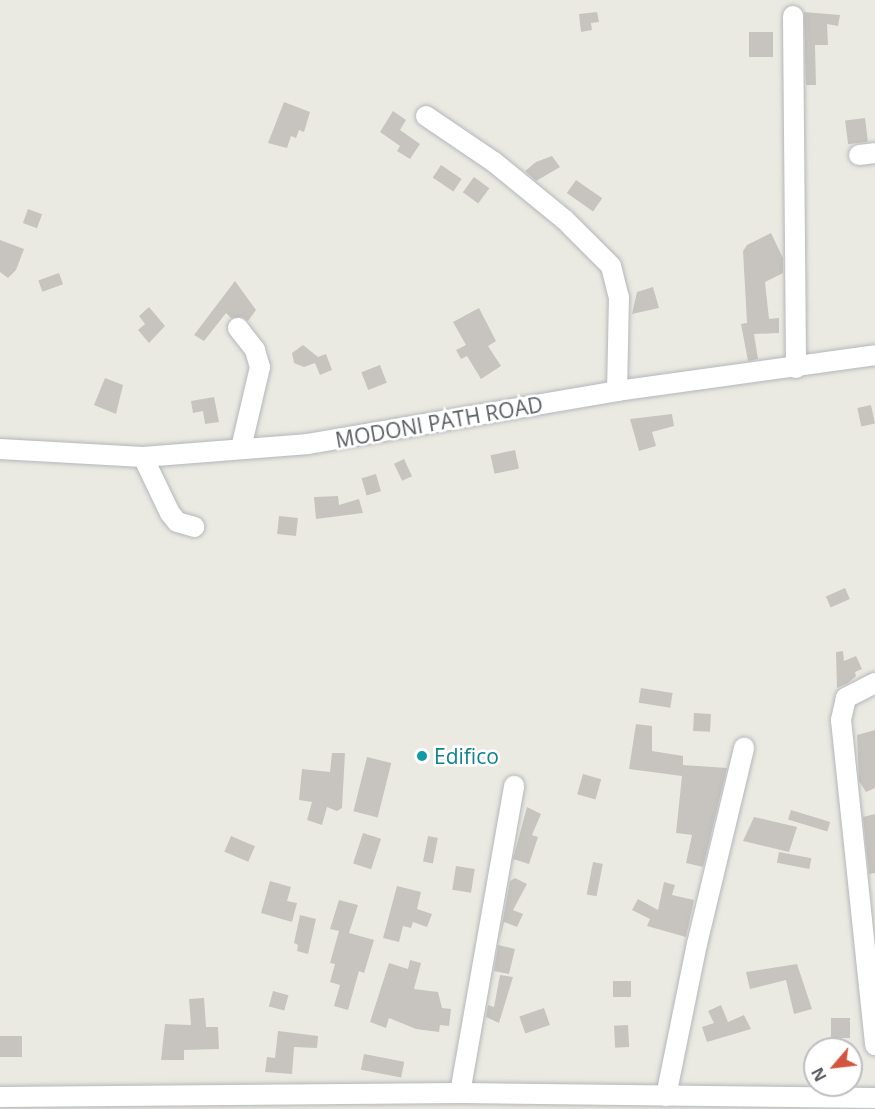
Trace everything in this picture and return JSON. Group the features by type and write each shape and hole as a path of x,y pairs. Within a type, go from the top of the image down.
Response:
{"street":[{"path":"793,16 796,368"},
{"path":"426,116 494,162 547,205 611,266 619,297 617,391"},
{"path":"238,328 255,350 260,367 242,448"},
{"name":"MODONI PATH ROAD","path":"0,449 143,457 308,444 617,391 796,368 875,355"},
{"path":"143,457 170,513 177,522 194,527"},
{"path":"875,683 846,698 841,720 875,1044"},
{"path":"666,1096 697,944 744,748"},
{"path":"460,1093 514,786"},
{"path":"0,1097 460,1093 875,1098"}],"building":[{"path":"597,12 599,22 591,23 592,30 581,32 579,14"},
{"path":"804,12 840,15 838,26 827,24 828,45 815,45 816,85 806,85"},
{"path":"749,32 773,32 773,57 749,57"},
{"path":"284,102 310,112 304,132 299,130 296,138 291,136 287,148 268,143"},
{"path":"393,111 406,120 400,130 420,144 410,159 397,151 400,146 380,132"},
{"path":"865,118 868,142 848,144 845,120"},
{"path":"552,156 560,167 536,181 525,171 536,162"},
{"path":"441,165 462,179 453,191 433,177"},
{"path":"474,177 489,188 478,204 463,192"},
{"path":"576,180 602,198 593,211 567,193"},
{"path":"28,209 42,214 37,228 23,223"},
{"path":"771,233 783,258 783,273 765,282 769,319 779,318 779,333 754,334 758,359 748,361 741,324 747,323 743,251 747,245"},
{"path":"0,240 24,249 16,270 8,278 0,272"},
{"path":"59,273 63,284 42,292 38,281"},
{"path":"235,281 256,310 248,321 242,317 231,318 226,313 204,341 194,335"},
{"path":"653,287 659,308 632,314 637,292"},
{"path":"149,307 165,326 149,343 138,330 145,324 139,316"},
{"path":"479,308 496,341 488,346 501,366 481,379 467,356 461,359 456,350 466,345 453,322"},
{"path":"303,345 318,357 326,354 332,370 320,375 315,363 304,367 294,363 292,353"},
{"path":"380,365 387,383 368,390 361,372"},
{"path":"105,378 123,385 116,414 94,405"},
{"path":"214,397 219,422 205,424 203,411 193,413 191,401"},
{"path":"871,405 875,424 861,426 857,408"},
{"path":"672,414 674,426 652,432 656,446 639,451 630,419"},
{"path":"515,450 519,469 494,474 491,455"},
{"path":"404,459 412,476 402,481 394,464"},
{"path":"376,474 381,491 367,495 362,478"},
{"path":"338,496 339,505 359,499 363,513 316,519 314,497"},
{"path":"279,516 298,518 296,536 277,534"},
{"path":"845,588 850,599 831,608 826,597"},
{"path":"843,651 844,661 856,656 862,669 855,672 856,676 848,683 837,688 836,652"},
{"path":"641,688 673,693 670,708 639,703"},
{"path":"694,713 711,714 710,732 693,731"},
{"path":"636,724 652,726 652,751 683,756 683,765 727,768 703,867 686,863 692,835 676,833 682,776 629,769"},
{"path":"875,730 875,788 866,792 859,781 857,735"},
{"path":"332,753 345,753 342,808 337,811 327,807 322,825 307,820 312,802 299,800 302,769 330,772"},
{"path":"367,757 391,763 378,817 353,811"},
{"path":"583,774 601,779 595,799 577,794"},
{"path":"527,807 541,814 532,835 538,837 529,864 513,859"},
{"path":"791,810 830,822 827,832 788,820"},
{"path":"875,814 875,873 869,874 863,817"},
{"path":"754,817 797,827 789,852 743,841"},
{"path":"363,833 381,839 371,869 353,863"},
{"path":"231,836 255,846 248,862 224,852"},
{"path":"428,836 438,838 433,863 423,862"},
{"path":"779,852 811,858 809,869 777,863"},
{"path":"593,862 603,864 597,896 587,894"},
{"path":"456,866 475,869 471,893 452,890"},
{"path":"515,878 527,884 513,910 523,914 517,927 504,922 499,942 510,881"},
{"path":"270,881 291,887 287,901 297,903 292,922 261,913"},
{"path":"664,882 675,885 672,895 694,900 686,937 647,926 650,919 632,910 638,899 658,910"},
{"path":"397,886 421,892 417,909 432,914 427,927 413,922 411,928 403,926 399,942 383,938"},
{"path":"339,900 358,905 349,933 374,940 364,973 359,971 348,1010 334,1006 340,985 330,982 335,964 330,963 339,931 330,929"},
{"path":"300,915 316,919 308,954 297,951 298,945 294,943"},
{"path":"498,945 515,949 509,974 494,971"},
{"path":"410,960 421,963 414,989 438,992 442,1008 451,1009 449,1026 440,1025 439,1032 416,1029 389,1018 386,1028 370,1022 389,963 408,969"},
{"path":"797,964 812,1009 794,1014 786,980 750,989 746,972"},
{"path":"500,975 513,977 499,1023 486,1017 488,1005 494,1007"},
{"path":"613,981 631,981 631,997 613,997"},
{"path":"273,991 288,995 284,1011 269,1006"},
{"path":"204,998 206,1027 218,1027 219,1049 184,1050 184,1060 161,1060 165,1024 191,1025 189,999"},
{"path":"721,1005 728,1022 744,1015 751,1029 707,1042 702,1027 714,1023 708,1011"},
{"path":"544,1008 550,1025 525,1033 519,1016"},
{"path":"831,1018 850,1018 850,1037 831,1037"},
{"path":"628,1025 629,1047 615,1048 614,1026"},
{"path":"278,1031 318,1036 317,1048 294,1047 292,1074 265,1072 267,1057 275,1058"},
{"path":"0,1036 22,1036 22,1057 0,1057"},
{"path":"364,1054 404,1062 401,1078 361,1070"}],"place":[{"name":"Edifico","path":"422,756"}]}
